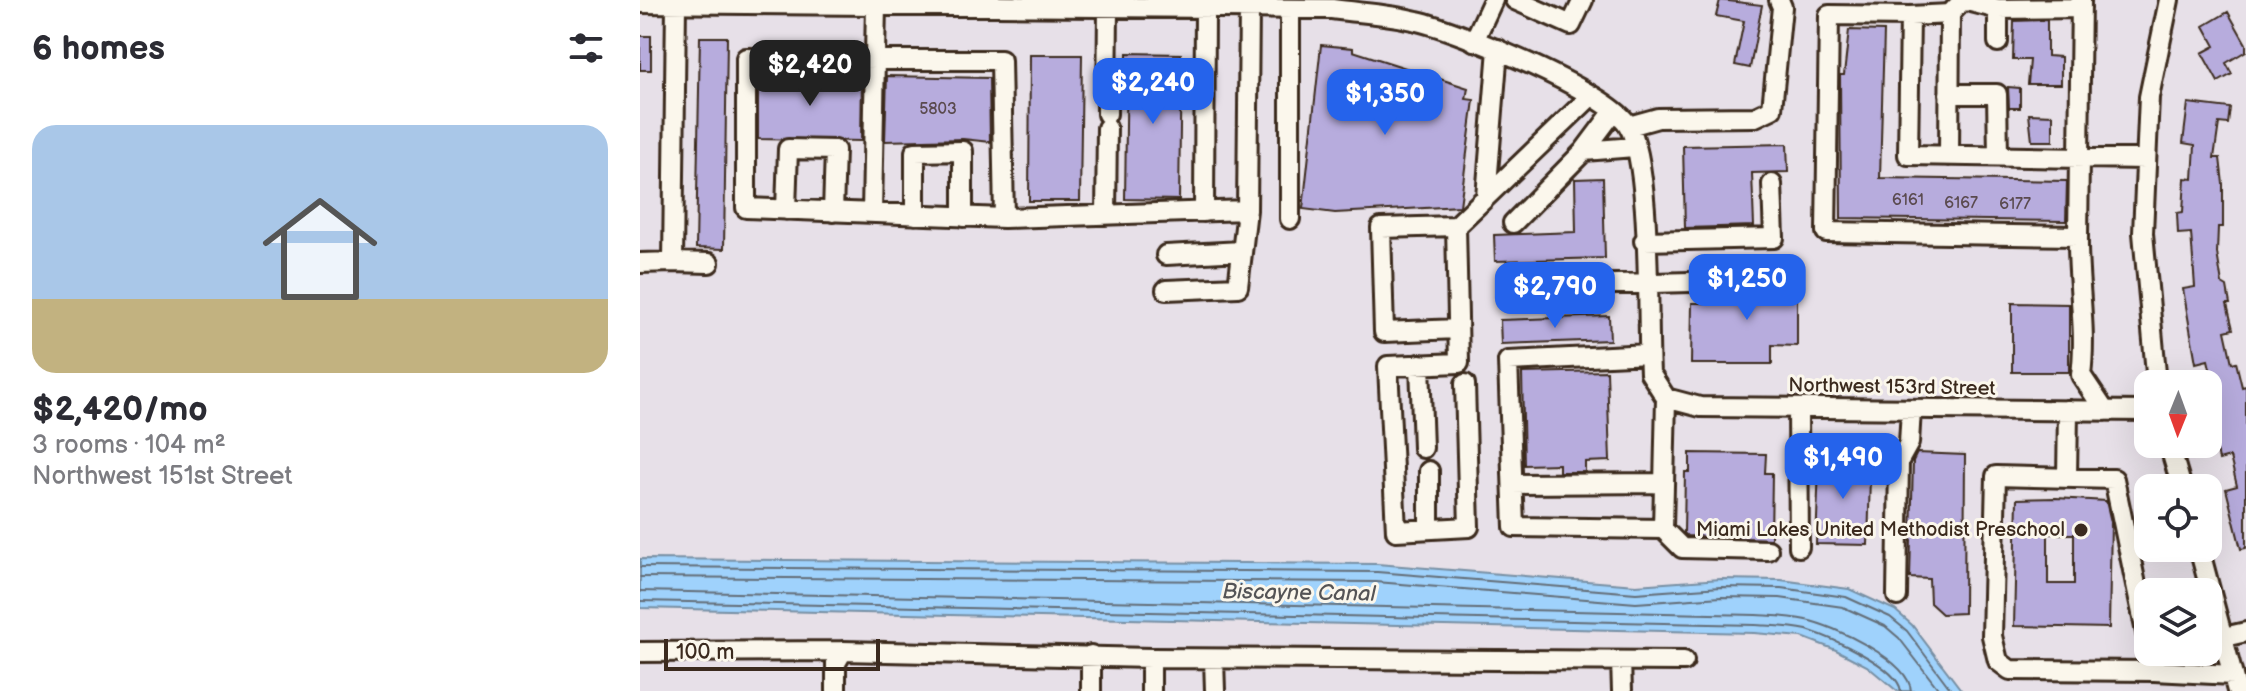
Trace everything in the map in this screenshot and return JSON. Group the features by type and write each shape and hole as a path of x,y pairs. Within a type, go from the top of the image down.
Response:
{"street":[{"path":"1474,41 1493,0"},
{"path":"1515,0 1571,25 1583,0"},
{"path":"1629,126 1658,118 1755,117 1772,109 1782,7 1779,0"},
{"path":"1949,156 1950,14 1963,0 1998,9 2081,4 2077,272 2085,349 2081,375 2105,411"},
{"path":"2156,370 2143,233 2149,97 2169,0"},
{"path":"640,3 1007,3 1290,9 1332,5 1384,8 1498,49 1591,96 1614,111 1629,126 1641,168 1650,373 1666,398 1663,529"},
{"path":"673,262 676,3"},
{"path":"866,3 875,59 872,213"},
{"path":"1106,215 1108,7"},
{"path":"1204,212 1205,8"},
{"path":"1166,290 1238,287 1247,210 1249,8"},
{"path":"1290,9 1290,219"},
{"path":"1998,9 1998,42"},
{"path":"1950,14 1829,15 1826,232 2078,236"},
{"path":"1910,16 1908,155 2146,159"},
{"path":"1486,197 1498,49"},
{"path":"1004,218 1001,60 746,58 746,208 1004,218 1247,210"},
{"path":"1949,94 1997,94 1998,156"},
{"path":"1458,329 1384,332 1381,228 1456,226 1591,96"},
{"path":"1513,223 1584,151 1614,111"},
{"path":"1584,151 1634,147"},
{"path":"786,210 788,149 835,150 833,212"},
{"path":"915,215 915,152 963,151 963,217"},
{"path":"1644,241 1774,238 1772,184"},
{"path":"1456,226 1459,363 1388,366 1396,531 1469,527 1465,384"},
{"path":"1166,255 1242,251"},
{"path":"640,263 709,263"},
{"path":"1509,287 1727,281"},
{"path":"1649,354 1508,361 1514,527 1663,529 1682,548 1768,550"},
{"path":"1420,364 1423,448"},
{"name":"Northwest 153rd Street","path":"1666,398 1700,407 2134,411"},
{"path":"1798,408 1799,547"},
{"path":"1897,596 1899,461 1909,443 1911,409"},
{"path":"2067,477 2068,410"},
{"path":"1429,471 1429,529"},
{"path":"2135,578 2114,479 1996,476 1992,636 1998,661 2010,670 2154,671 2235,683 2203,562"},
{"path":"1513,484 1664,483"},
{"path":"2224,637 2246,632"},
{"path":"836,691 836,663 843,651"},
{"path":"640,652 843,651 1214,659 1684,661"},
{"path":"1091,655 1091,691"},
{"path":"1151,658 1151,691"},
{"path":"1214,659 1215,691"},
{"path":"1621,661 1622,691"},
{"path":"2153,666 2154,671"}],"water":[{"name":"Biscayne Canal","path":"640,559 1377,564 1636,585 1721,579 1781,580 1849,589 1895,610 1912,625 1962,691 1897,691 1867,666 1836,650 1802,637 1754,633 640,608"}],"building":[{"path":"1720,0 1762,5 1750,68 1735,65 1744,21 1716,16"},
{"path":"2228,12 2246,44 2246,51 2226,63 2232,74 2218,82 2202,53 2215,46 2204,26"},
{"path":"2047,20 2047,56 2061,57 2061,84 2028,84 2030,60 2013,60 2014,21"},
{"path":"1849,30 1884,31 1880,178 2067,181 2066,221 1841,218 1840,75 1844,75"},
{"path":"640,36 651,36 651,70 640,70"},
{"path":"700,37 727,37 724,249 696,248"},
{"path":"1321,45 1353,48 1353,51 1468,88 1466,99 1474,100 1460,206 1335,213 1303,209"},
{"path":"1127,53 1181,54 1179,200 1125,199"},
{"path":"1030,55 1082,55 1080,201 1029,201"},
{"path":"758,75 862,77 861,141 758,139"},
{"path":"887,76 989,78 990,142 963,139 885,141"},
{"path":"2008,87 2020,88 2020,108 2009,108"},
{"path":"2188,103 2230,108 2228,124 2219,123 2214,158 2220,158 2223,184 2223,227 2218,227 2217,253 2222,284 2227,287 2230,304 2227,304 2233,329 2225,331 2232,363 2236,362 2242,387 2246,386 2246,548 2241,549 2226,489 2237,486 2230,457 2219,460 2219,458 2222,458 2222,370 2210,370 2208,360 2196,363 2183,289 2195,287 2191,233 2178,234 2177,213 2183,212 2185,178 2193,179 2195,145 2183,143"},
{"path":"2029,114 2053,115 2053,141 2032,141"},
{"path":"1787,144 1788,172 1752,173 1754,226 1685,228 1683,146"},
{"path":"1603,178 1605,258 1495,261 1494,235 1576,232 1575,179"},
{"path":"1735,273 1797,273 1797,346 1772,345 1772,364 1691,364 1692,303 1735,303 1739,281"},
{"path":"2012,303 2069,304 2069,372 2012,372"},
{"path":"1609,316 1610,340 1501,344 1500,320"},
{"path":"1607,371 1610,461 1585,462 1585,472 1559,472 1559,464 1524,465 1522,373"},
{"path":"1838,446 1845,454 1863,456 1862,476 1870,477 1868,545 1816,544 1819,466 1822,466 1822,455 1829,455"},
{"path":"1690,453 1766,454 1765,473 1772,473 1771,539 1687,536 1684,533 1685,472 1690,472"},
{"path":"1917,453 1965,455 1964,613 1942,614 1930,603 1929,579 1910,578 1913,461"},
{"path":"2017,499 2106,501 2111,522 2109,628 2014,626","holes":["2048,534 2074,534 2074,584 2048,584"]}],"place":[{"name":"Miami Lakes United Methodist Preschool","path":"2081,530"}]}
